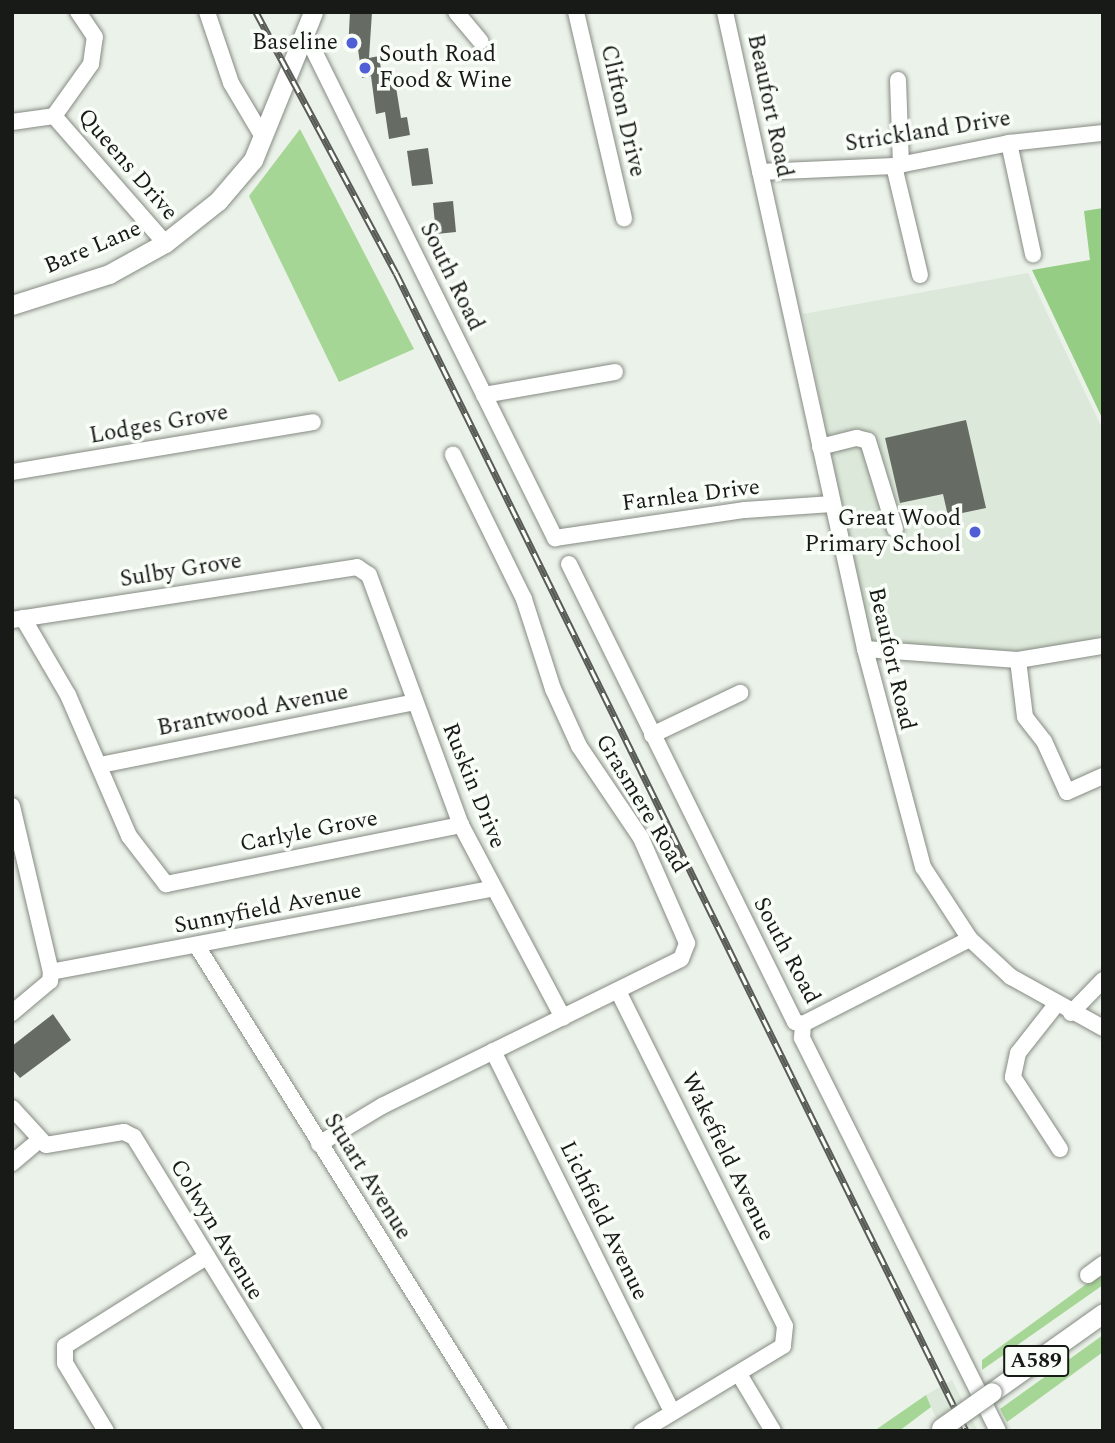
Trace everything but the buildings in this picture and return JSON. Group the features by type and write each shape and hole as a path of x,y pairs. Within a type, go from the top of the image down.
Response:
{"main road":[{"name":"Bare Lane","path":"12,305 109,274 166,243 218,201 253,160 313,12"},
{"name":"A589","path":"938,1429 1103,1313"}],"street":[{"name":"Queens Drive","path":"54,116 94,51 92,26 78,12"},
{"path":"207,12 230,83 262,137"},
{"path":"456,12 480,41"},
{"name":"Clifton Drive","path":"576,12 624,219"},
{"name":"Beaufort Road","path":"725,12 865,649 923,867 970,939 1055,1006 1103,1028"},
{"name":"South Road","path":"302,40 313,49 555,538"},
{"path":"898,80 897,165 920,275"},
{"name":"Queens Drive","path":"12,122 54,116"},
{"name":"Queens Drive","path":"54,116 166,243"},
{"name":"Strickland Drive","path":"760,172 897,165 1009,143 1103,132"},
{"path":"1009,143 1033,254"},
{"path":"484,395 615,372"},
{"name":"Lodges Grove","path":"12,472 313,422"},
{"path":"820,447 858,438 868,441 895,529"},
{"name":"Grasmere Road","path":"319,1144 493,1051 681,959 687,943 641,838 579,746 553,689 524,599 453,455"},
{"name":"Farnlea Drive","path":"555,538 745,510 832,504"},
{"name":"South Road","path":"569,564 795,1022 803,1024 802,1038 998,1431"},
{"name":"Sulby Grove","path":"18,619 357,567"},
{"name":"Ruskin Drive","path":"357,567 369,575 461,825 492,889 563,1018"},
{"path":"18,619 100,765"},
{"path":"865,649 1018,660 1103,646"},
{"path":"1018,660 1025,717 1044,741 1067,792 1103,776"},
{"path":"653,735 740,693"},
{"name":"Brantwood Avenue","path":"100,765 414,702"},
{"name":"Carlyle Grove","path":"100,765 129,836 166,884 461,825"},
{"path":"12,806 51,972 50,981 12,1013"},
{"name":"Sunnyfield Avenue","path":"51,972 492,889"},
{"path":"803,1024 970,939"},
{"name":"Stuart Avenue","path":"197,946 498,1430"},
{"path":"1071,1013 1103,980"},
{"name":"Wakefield Avenue","path":"618,990 785,1326 783,1346 739,1374"},
{"path":"1055,1006 1018,1053 1013,1077 1060,1149"},
{"name":"Lichfield Avenue","path":"493,1051 672,1412"},
{"path":"12,1108 38,1141 12,1163"},
{"name":"Colwyn Avenue","path":"38,1141 46,1145 124,1132 134,1138 205,1258 314,1431"},
{"path":"106,1431 65,1363 65,1346 205,1258"},
{"path":"1088,1275 1103,1264"},
{"path":"642,1431 739,1374 771,1430"}],"shaded area":[{"name":"Great Wood Primary School","path":"1028,273 1103,430 1103,634 1068,648 977,655 870,651 803,314"},
{"path":"952,1380 978,1431 942,1431 926,1395"}],"green space":[{"path":"300,129 414,349 339,382 249,196"},
{"path":"1103,208 1103,420 1032,270 1090,260 1084,211"},
{"path":"1103,1272 1103,1285 982,1370 982,1360"},
{"path":"1103,1335 1103,1352 1007,1422 1000,1409"},
{"path":"926,1395 931,1407 899,1431 874,1431"}],"railway":[{"path":"256,12 396,273 966,1431"}],"place":[{"name":"Baseline","path":"352,43"},
{"name":"South Road Food & Wine","path":"365,68"},
{"name":"Great Wood Primary School","path":"975,532"}]}
